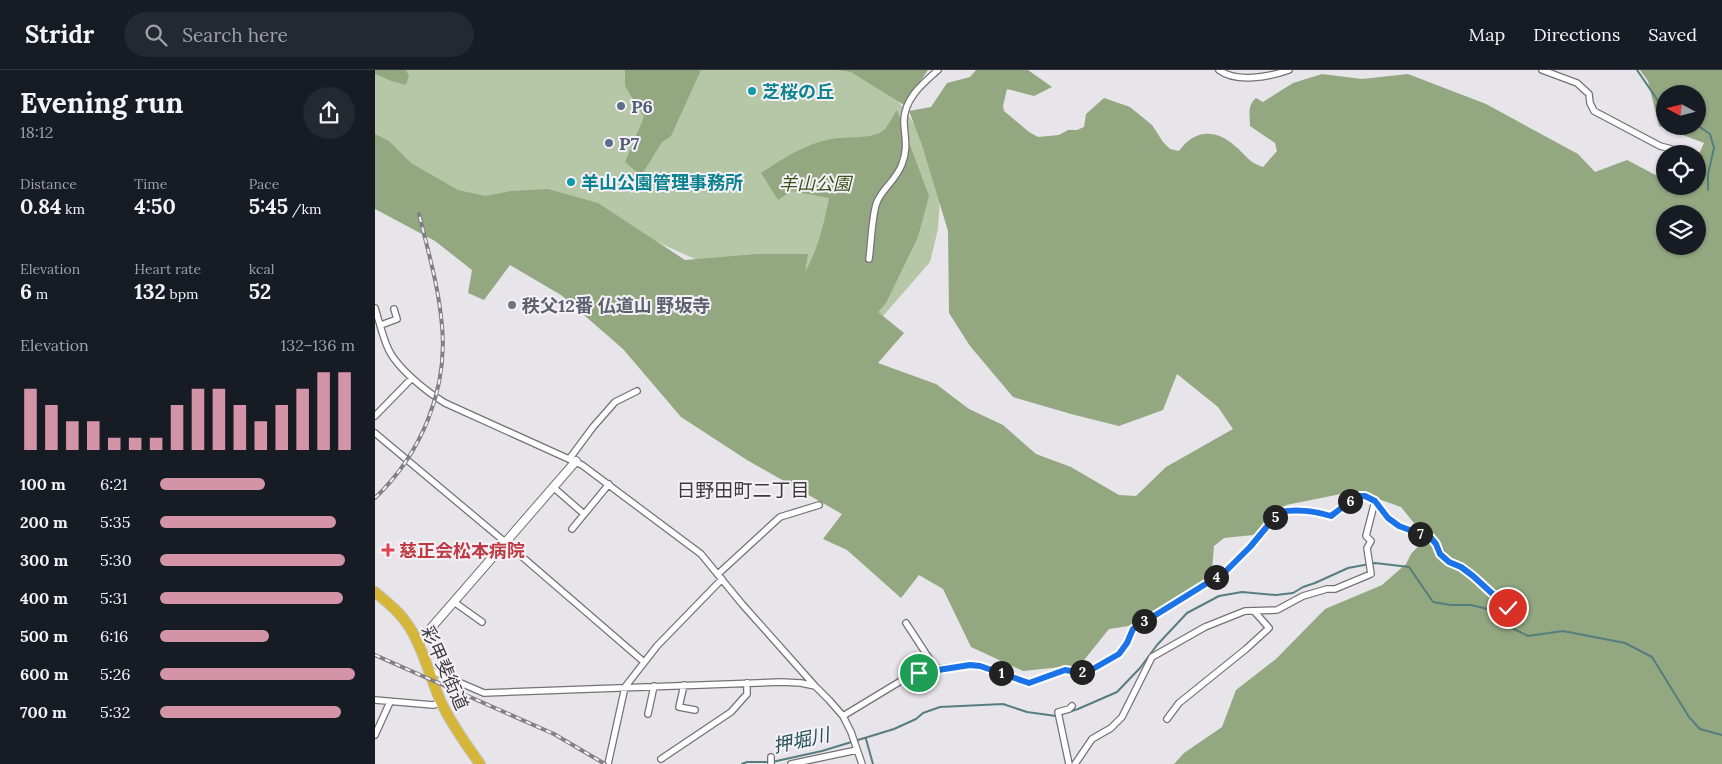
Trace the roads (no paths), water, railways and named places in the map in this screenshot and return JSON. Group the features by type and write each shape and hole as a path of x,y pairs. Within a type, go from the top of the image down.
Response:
{"highway":[{"name":"彩甲斐街道","path":"375,592 401,616 418,643 441,703 452,723 480,764"}],"street":[{"path":"869,259 876,204 895,177 904,159 907,144 905,123 907,105 923,84 938,70"},
{"path":"1219,70 1231,76 1260,78 1289,70"},
{"path":"1542,70 1553,72 1577,83 1589,94 1590,103 1594,111 1658,145"},
{"path":"375,308 390,353 412,378 431,394 445,403 573,460 609,484 701,554 742,604 843,716 862,764"},
{"path":"381,324 397,319 394,309"},
{"path":"375,416 412,378"},
{"path":"418,643 553,487 573,460 593,427 615,402 637,391"},
{"path":"375,433 644,662"},
{"path":"572,529 609,484"},
{"path":"553,487 584,514"},
{"path":"843,716 909,676 936,669 970,665 980,666 1029,683 1065,670 1081,673 1091,670 1119,654 1127,643 1133,629 1225,572 1250,547 1279,512 1288,510 1320,512 1331,516 1357,496 1365,496 1375,501 1388,518 1399,526 1431,538 1440,554 1449,562 1461,567 1473,576 1509,609"},
{"path":"1075,764 1092,739 1111,728 1121,717 1152,657 1205,627 1245,611 1277,610 1288,606 1303,596 1327,589 1335,589 1371,574 1367,548 1371,541 1365,536 1375,501"},
{"path":"609,764 625,687 644,662 720,576 780,516 819,505"},
{"path":"454,602 482,622"},
{"path":"1167,719 1179,702 1246,649 1269,628 1254,611"},
{"path":"906,623 936,669"},
{"path":"428,669 484,693 781,682 815,686"},
{"path":"661,759 731,712 747,694 747,683"},
{"path":"684,685 679,707 695,710"},
{"path":"648,714 654,686"},
{"path":"375,700 433,705 441,703"},
{"path":"375,734 390,702"},
{"path":"1069,764 1058,712 1069,709 1072,706"},
{"path":"791,764 857,750"}],"waterway":[{"path":"1637,70 1656,98"},
{"path":"1706,131 1710,134 1714,148 1708,174 1708,190"},
{"name":"押堀川","path":"742,764 747,762 772,762 822,751 894,729 916,719 923,713 940,707 1003,704 1027,712 1056,716 1078,709 1117,692 1187,613 1219,596 1242,592 1276,595 1293,593 1348,568 1375,563 1409,567 1433,602 1451,605 1471,605 1498,612 1514,629 1528,636 1563,631 1625,643 1652,657 1689,717 1700,729 1722,735"},
{"path":"866,739 873,764"}],"railway":[{"path":"375,498 406,462 418,441 436,397 441,374 443,350 441,312 419,214"},
{"path":"375,655 554,734 605,764"}],"place":[{"name":"芝桜の丘","path":"752,91"},
{"name":"P6","path":"621,106"},
{"name":"P7","path":"609,143"},
{"name":"羊山公園管理事務所","path":"571,182"},
{"name":"秩父12番 仏道山 野坂寺","path":"512,305"},
{"name":"慈正会松本病院","path":"388,550"}],"district":[{"name":"日野田町二丁目","path":"743,490"}],"park label":[{"name":"羊山公園","path":"815,183"}]}
